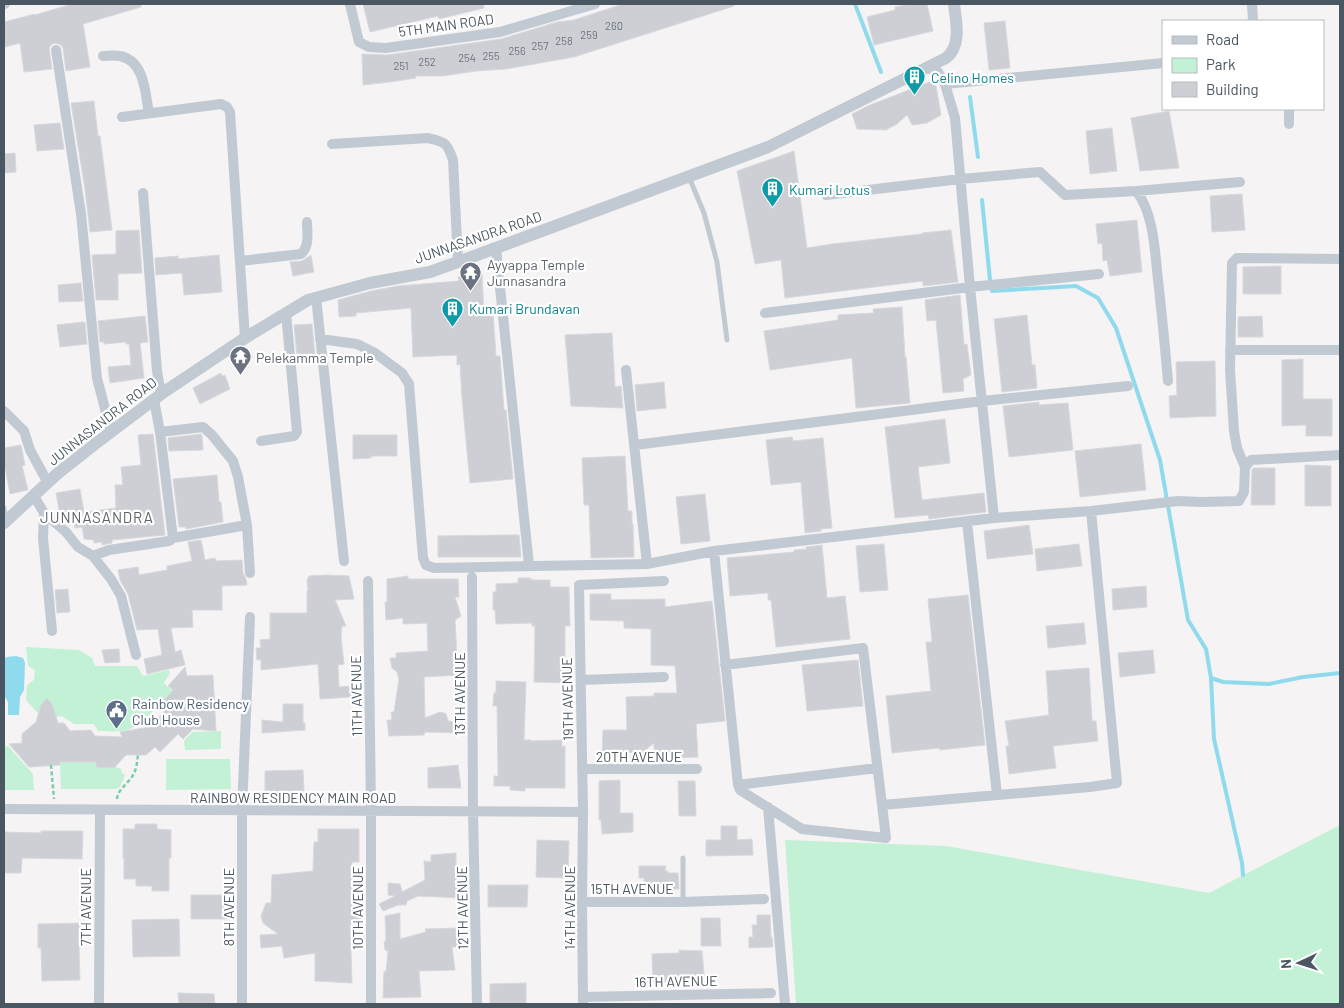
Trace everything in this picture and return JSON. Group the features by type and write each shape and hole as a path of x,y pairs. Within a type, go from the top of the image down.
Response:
{"street":[{"name":"5TH MAIN ROAD","path":"350,4 359,42 369,47 386,48 500,32 595,4"},
{"name":"JUNNASANDRA ROAD","path":"5,522 95,444 157,397 245,338 308,300 370,283 430,272 768,147 928,68 950,55 954,49 957,27 954,4"},
{"path":"1252,4 1252,20"},
{"path":"56,50 82,214 98,378 111,432"},
{"path":"103,56 119,56 132,61 138,68 143,82 149,113"},
{"path":"945,84 1162,63"},
{"path":"928,68 938,72 945,84 954,118 994,518"},
{"path":"122,117 221,104 227,107 230,112 245,338"},
{"path":"1289,110 1289,124"},
{"path":"332,144 428,138 441,141 449,147 453,160 458,262"},
{"path":"826,195 960,179 1040,172 1065,195 1240,182"},
{"path":"1136,191 1142,198 1150,223 1168,381"},
{"path":"143,193 160,432 173,538"},
{"path":"240,261 301,254 308,245 308,222"},
{"path":"496,249 529,565"},
{"path":"320,339 357,344 376,353 402,373 409,384 423,558 426,564 434,568 647,564 714,550 994,518 1091,511 1178,501 1239,501 1244,492 1245,468 1237,448 1234,431 1230,370 1233,260 1237,258 1340,259"},
{"path":"765,313 1099,274"},
{"path":"316,297 344,561"},
{"path":"260,440 294,436 297,432 286,313"},
{"path":"1230,350 1340,350"},
{"path":"626,370 647,564"},
{"path":"634,445 982,401 1128,386"},
{"path":"4,410 24,431 30,450 48,483"},
{"path":"160,432 203,427 212,435 233,462 238,477 247,524 250,573"},
{"path":"1245,468 1251,460 1340,455"},
{"path":"34,496 44,513 66,532 78,547 92,556 111,579 121,596 136,655"},
{"path":"882,805 1090,787 1116,783 1091,511"},
{"path":"44,513 43,538 52,631"},
{"path":"967,522 996,795"},
{"path":"92,556 109,550 169,541 173,538 247,524"},
{"path":"714,550 725,665 740,790 802,829 886,838 863,648 725,665"},
{"name":"13TH AVENUE","path":"472,578 473,811"},
{"name":"11TH AVENUE","path":"368,581 371,811"},
{"name":"19TH AVENUE","path":"583,812 579,585 664,581"},
{"name":"8TH AVENUE","path":"242,1004 242,810 250,617"},
{"path":"581,680 664,677"},
{"path":"738,785 877,768"},
{"name":"20TH AVENUE","path":"582,770 697,769"},
{"path":"768,808 785,1004"},
{"name":"RAINBOW RESIDENCY MAIN ROAD","path":"4,810 583,812"},
{"name":"7TH AVENUE","path":"99,1004 100,810"},
{"name":"10TH AVENUE","path":"370,1004 371,811"},
{"name":"12TH AVENUE","path":"473,811 477,1004"},
{"name":"14TH AVENUE","path":"583,812 583,1000"},
{"name":"15TH AVENUE","path":"582,902 683,902 764,899"},
{"name":"16TH AVENUE","path":"583,1000 771,993"}],"lane":[{"path":"689,176 704,213 717,262 727,340"},
{"path":"4,508 5,522"},
{"name":"15TH AVENUE","path":"683,858 683,902"}],"path":[{"path":"116,810 117,794 135,773 138,755"},
{"path":"51,765 56,810"}],"green space":[{"path":"26,647 79,650 92,658 95,666 137,666 143,676 169,670 170,673 164,683 172,691 149,716 128,730 98,731 94,724 74,724 62,716 43,719 26,700 27,685 34,680 35,670 28,666"},
{"path":"221,731 221,749 185,750 184,741 192,732"},
{"path":"8,746 33,774 34,790 5,790 4,747"},
{"path":"166,759 230,759 231,789 166,790"},
{"path":"60,762 96,762 96,767 116,767 121,769 125,775 120,787 116,789 61,789"},
{"path":"1340,825 1340,1004 796,1004 785,840 946,846 1209,893"}],"water":[{"path":"16,656 23,658 25,663 24,690 20,697 19,715 8,715 8,702 4,695 4,660 6,657"}],"building":[{"path":"72,4 141,4 141,7 83,24 90,67 66,71 63,48 55,43 49,48 52,69 24,72 20,43 5,47 4,22"},
{"path":"363,4 483,4 484,8 439,19 438,16 370,32"},
{"path":"623,4 734,4 734,6 574,57 506,69 443,76 415,76 416,78 363,85 362,54 387,55 501,39 557,22 574,20"},
{"path":"910,4 927,4 933,31 874,45 867,17"},
{"path":"1005,21 1010,68 989,70 984,23"},
{"name":"Celino Homes","path":"935,80 941,115 927,123 912,125 907,115 897,124 886,130 857,129 852,114 870,105"},
{"path":"94,101 112,230 90,232 71,103"},
{"path":"1169,111 1179,168 1140,171 1131,118"},
{"path":"60,123 64,149 37,151 34,125"},
{"path":"1112,128 1117,171 1090,174 1086,131"},
{"path":"794,151 807,248 951,230 958,282 923,286 923,281 785,298 781,260 755,264 737,171"},
{"path":"15,153 16,172 4,173 4,154"},
{"path":"1242,194 1245,230 1212,232 1210,196"},
{"path":"1137,220 1142,272 1110,276 1107,260 1103,261 1102,243 1098,244 1096,224"},
{"path":"139,230 142,273 118,274 118,300 96,300 92,255 116,254 116,231"},
{"path":"219,255 222,292 184,295 182,273 156,275 155,258 178,256 178,259"},
{"path":"311,255 314,272 293,276 290,262 302,261"},
{"path":"1281,266 1281,294 1243,294 1243,267"},
{"path":"482,274 484,315 493,314 496,356 500,356 504,410 506,410 513,479 470,483 460,364 457,365 457,355 413,357 411,308 356,313 356,316 339,317 338,300 398,286 459,281 458,277"},
{"path":"81,283 83,301 59,302 58,285"},
{"path":"960,295 964,345 967,344 971,375 963,379 964,391 943,393 936,320 927,321 925,300"},
{"path":"902,307 910,403 856,408 852,358 770,370 764,331 838,320 838,315 874,313 873,309"},
{"path":"1027,315 1032,365 1035,365 1037,388 1002,392 994,319"},
{"path":"145,316 148,342 140,343 144,378 110,383 108,367 131,365 129,344 126,344 126,342 104,344 104,342 100,342 98,321"},
{"path":"1262,316 1263,337 1238,337 1238,317"},
{"path":"85,322 87,344 60,347 57,325"},
{"path":"312,324 315,356 297,356 294,325"},
{"path":"612,333 615,387 621,386 623,408 571,406 565,335"},
{"path":"1303,359 1303,399 1332,399 1332,436 1306,436 1306,425 1282,426 1282,360"},
{"path":"1215,361 1216,416 1170,418 1169,396 1177,395 1176,362"},
{"path":"221,373 222,376 225,375 230,389 200,404 193,388"},
{"path":"664,382 666,408 637,411 635,385"},
{"path":"1039,402 1039,405 1068,403 1073,450 1009,457 1003,406"},
{"path":"945,419 950,463 918,467 922,500 984,493 986,512 929,519 928,515 895,518 885,427"},
{"path":"153,434 165,535 112,540 112,543 102,545 102,542 94,543 94,540 84,539 82,527 75,528 74,524 70,525 69,514 60,515 56,493 80,489 84,512 116,508 115,485 123,485 121,467 141,465 138,435"},
{"path":"201,434 203,450 169,451 168,438"},
{"path":"353,435 397,435 397,456 371,456 371,458 353,459"},
{"path":"792,437 793,441 823,438 832,528 805,533 801,482 771,485 766,440"},
{"path":"1141,444 1146,490 1080,497 1075,451"},
{"path":"21,445 25,465 22,466 28,490 10,494 4,462 4,448"},
{"path":"625,456 628,511 632,511 634,557 591,558 589,505 584,505 582,458"},
{"path":"1305,465 1331,466 1331,506 1305,506"},
{"path":"1253,468 1275,468 1275,505 1251,505"},
{"path":"217,475 223,522 186,529 186,527 179,527 173,479"},
{"path":"705,494 710,541 681,544 676,497"},
{"path":"1029,525 1033,554 987,559 984,531"},
{"path":"519,535 521,557 438,557 438,536"},
{"path":"201,540 205,560 215,558 216,561 242,560 243,573 247,585 222,586 222,610 192,610 193,627 171,628 175,652 181,650 185,665 147,674 144,659 162,655 158,629 137,630 128,594 120,580 118,570 138,567 139,575 167,570 167,566 192,561 188,542"},
{"path":"884,544 888,590 860,592 856,546"},
{"path":"1079,544 1082,566 1037,571 1035,549"},
{"path":"822,545 827,598 845,596 850,639 776,647 771,600 768,600 768,593 730,596 727,558 794,552 794,550 807,549 806,547"},
{"path":"309,576 349,576 354,599 335,600 346,626 342,626 341,637 344,664 338,665 339,687 351,686 352,697 320,699 318,664 261,670 261,660 257,660 256,648 261,648 260,640 270,639 270,613 307,613 307,580"},
{"path":"408,576 408,579 458,579 459,597 455,597 461,616 455,620 460,675 424,677 425,718 440,712 444,713 448,721 461,723 461,733 425,732 424,735 389,736 387,720 392,720 391,712 394,712 399,679 397,672 392,668 390,658 396,658 396,653 428,651 427,623 403,624 403,618 386,620 387,579"},
{"path":"518,578 550,580 550,587 569,587 570,626 565,626 565,660 569,660 568,683 534,682 535,626 532,626 532,623 496,624 495,610 493,610 493,592 496,592 496,584 518,583"},
{"path":"1146,586 1147,607 1113,610 1112,589"},
{"path":"68,589 70,612 57,613 55,590"},
{"path":"590,594 611,594 611,600 665,599 665,607 712,601 725,721 696,724 698,757 654,759 654,743 637,757 633,752 618,754 618,757 602,757 603,730 627,730 626,697 654,696 654,693 677,693 675,666 651,665 651,629 624,628 624,621 590,620"},
{"path":"968,595 985,745 892,753 886,696 931,691 926,642 932,642 928,599"},
{"path":"1084,623 1086,644 1048,648 1046,626"},
{"path":"119,649 120,662 105,663 102,650"},
{"path":"1153,650 1155,673 1120,677 1118,653"},
{"path":"858,660 863,706 807,711 802,665"},
{"path":"185,667 187,676 213,675 216,731 193,729 183,739 178,734 160,752 155,747 146,755 126,755 114,768 96,767 96,762 60,762 60,765 29,767 9,744 22,743 22,734 36,722 41,705 47,698 52,704 58,723 64,723 70,731 91,730 95,736 122,737 120,732 150,727 169,706 164,700 173,690 168,686"},
{"path":"1089,668 1092,721 1096,721 1098,741 1053,746 1056,768 1009,774 1006,746 1009,746 1005,721 1049,715 1046,671"},
{"path":"496,681 526,682 524,740 562,740 562,747 565,746 565,788 525,788 525,791 510,790 510,786 494,786 494,776 498,776 497,706 493,706"},
{"path":"283,704 303,704 305,730 262,733 262,720 283,722"},
{"path":"458,765 461,788 428,788 428,768"},
{"path":"303,770 304,791 265,792 265,771"},
{"path":"620,780 620,813 633,813 633,832 602,834 601,820 599,820 599,781"},
{"path":"678,781 695,781 696,816 679,816"},
{"path":"135,824 157,824 157,829 171,830 169,891 152,891 152,886 136,886 136,879 124,879 123,829 135,829"},
{"path":"721,826 737,826 737,840 752,839 753,855 706,856 706,840 721,840"},
{"path":"318,829 359,829 359,862 352,862 352,899 361,899 361,924 350,924 352,983 315,981 315,953 284,958 282,946 261,948 260,935 278,934 263,923 261,916 266,903 271,903 272,875 313,871 314,842 318,842"},
{"path":"41,831 83,831 82,859 22,858 21,873 4,873 4,832 41,833"},
{"path":"537,840 569,841 568,878 536,877"},
{"path":"456,853 456,879 458,879 461,898 418,896 407,901 406,905 398,905 383,911 379,904 395,896 388,895 388,883 400,884 402,892 425,880 424,861 431,862 431,855"},
{"path":"639,866 666,866 665,871 668,871 668,873 678,873 679,889 649,889 649,882 644,882 644,878 639,878"},
{"path":"488,885 528,885 527,907 488,907"},
{"path":"191,895 227,895 227,919 191,919"},
{"path":"400,913 400,939 426,932 425,929 458,928 458,947 452,947 455,970 419,971 421,997 383,998 384,971 386,972 388,951 385,950 384,943 386,939 385,916"},
{"path":"757,915 770,915 773,947 749,948 749,937 753,937 752,925 757,925"},
{"path":"701,918 720,918 721,946 701,946"},
{"path":"179,919 180,956 133,957 132,920"},
{"path":"81,923 81,948 79,948 80,980 42,981 41,948 38,948 38,924"},
{"path":"679,950 702,951 705,985 693,985 692,981 653,982 652,954 679,953"},
{"path":"526,983 526,1004 490,1004 490,984"},
{"path":"178,993 214,994 215,1004 179,1004"}],"waterway":[{"path":"855,4 881,72"},
{"path":"970,97 978,157"},
{"path":"982,200 990,280"},
{"path":"992,291 1076,286 1098,298 1116,328 1160,460 1188,620 1206,649 1211,678 1214,739 1242,863 1243,875"},
{"path":"1211,678 1223,682 1269,684 1303,677 1340,673"}],"place":[{"name":"Celino Homes","path":"915,96"},
{"name":"Kumari Lotus","path":"773,208"},
{"name":"Ayyappa Temple Junnasandra","path":"471,291"},
{"name":"Kumari Brundavan","path":"453,327"},
{"name":"Pelekamma Temple","path":"240,376"},
{"name":"Rainbow Residency Club House","path":"116,730"}],"district":[{"name":"JUNNASANDRA","path":"97,517"}]}
